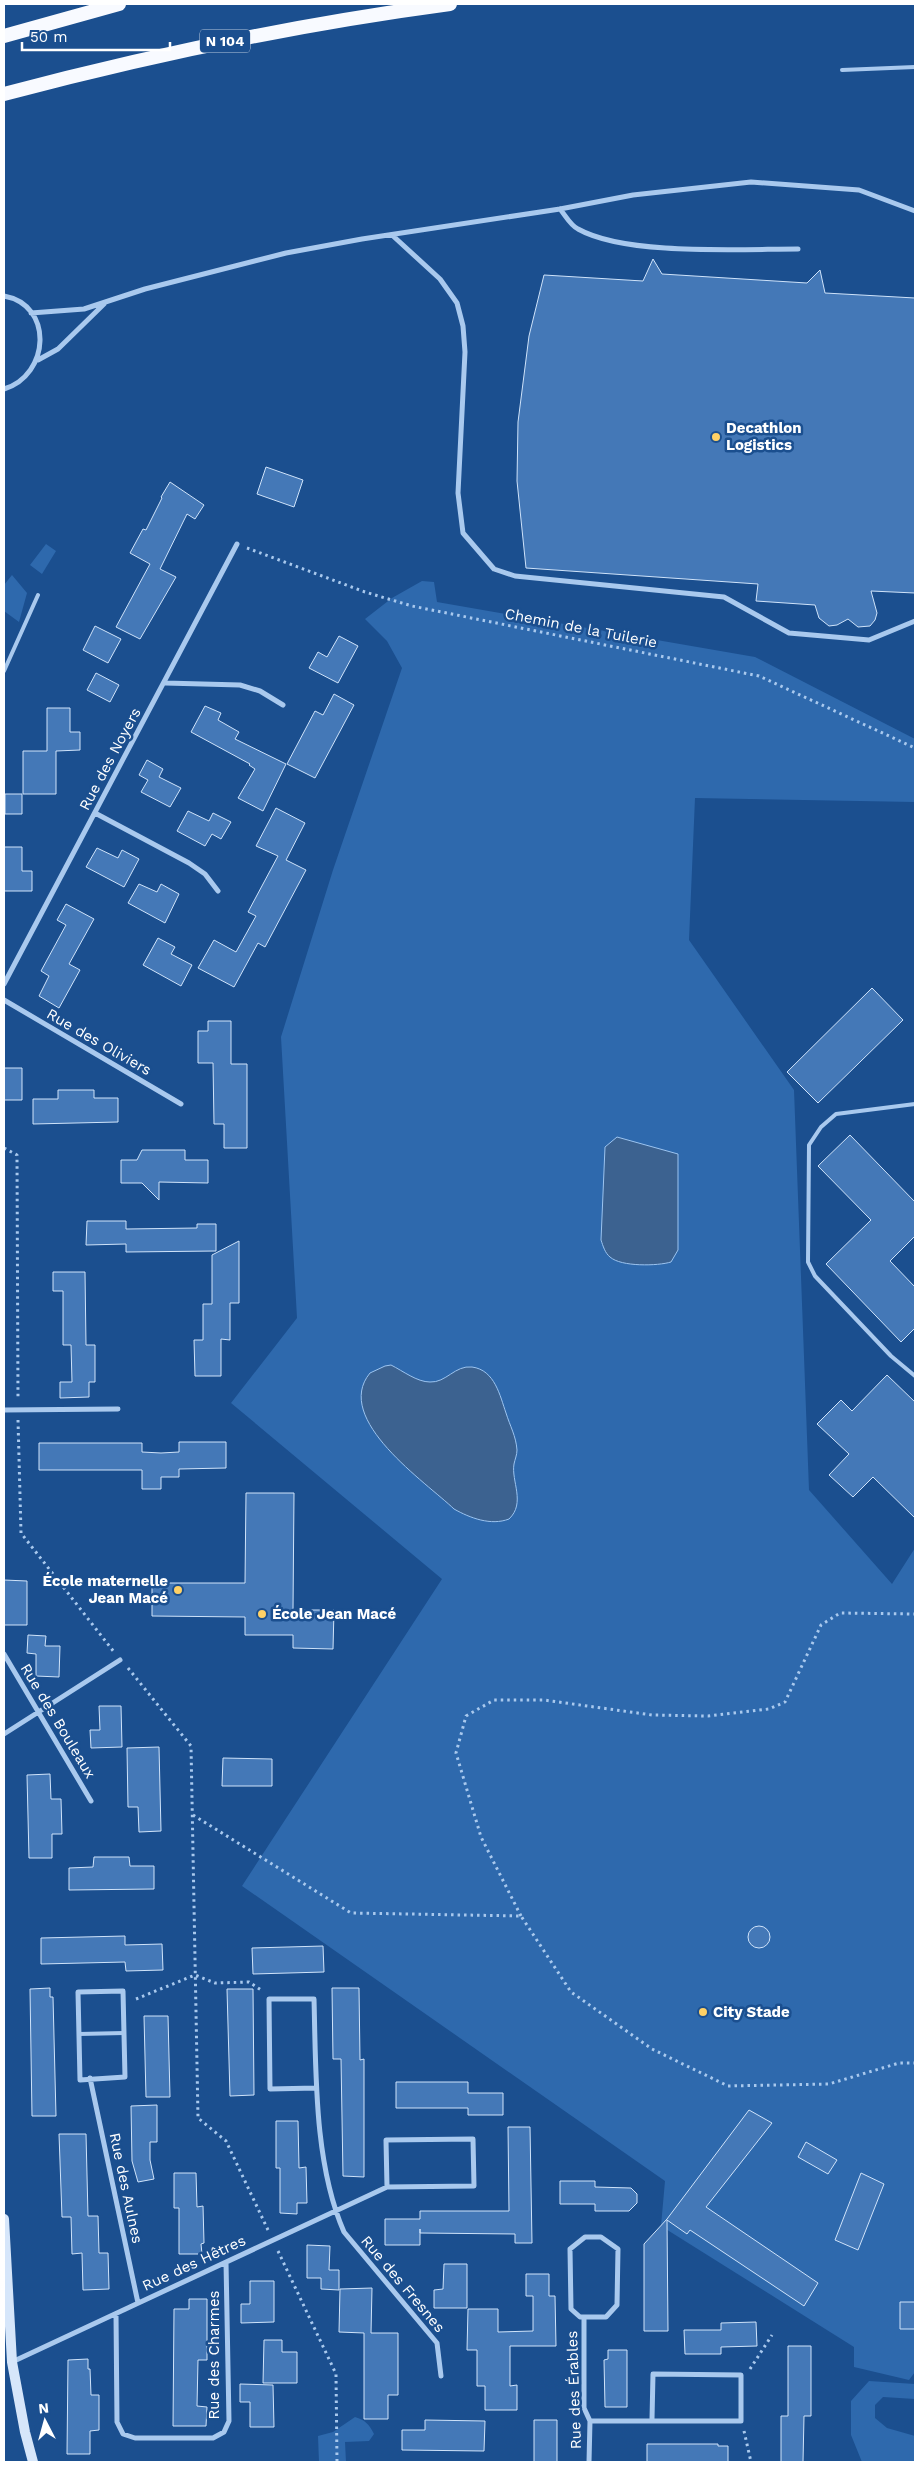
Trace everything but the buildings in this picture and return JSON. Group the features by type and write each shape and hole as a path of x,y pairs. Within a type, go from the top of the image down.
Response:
{"highway":[{"path":"4,36 119,4"},
{"name":"N 104","path":"4,94 93,70 199,46 450,4"}],"main road":[{"path":"4,2219 7,2348 12,2362 25,2432 33,2462"}],"street":[{"path":"31,313 65,312 104,304 145,289 286,253 392,234 560,209 633,195 751,182 859,190 915,211"},
{"path":"560,209 576,229 608,241 658,247 798,250"},
{"path":"392,234 440,279 457,302 463,326 464,352 458,493 463,533 494,569 515,576 724,597 789,633 869,640 915,621"},
{"path":"4,296 18,302 31,313 38,326 41,343 38,360 28,376 14,386 4,389"},
{"path":"38,360 58,349 104,304"},
{"name":"Rue des Noyers","path":"4,984 237,544"},
{"path":"165,683 240,685 260,690 283,705"},
{"path":"95,813 189,863 205,874 218,891"},
{"name":"Rue des Oliviers","path":"4,1000 181,1104"},
{"path":"4,1410 118,1409"},
{"name":"Rue des Bouleaux","path":"4,1654 91,1801"},
{"path":"4,1734 120,1660"},
{"name":"Rue des Aulnes","path":"124,2004 123,1991 78,1992 80,2080 90,2078 138,2303"},
{"name":"Rue des Fresnes","path":"268,1999 314,1998 316,2088 329,2194 335,2212 344,2232 437,2343 441,2376"},
{"path":"268,1999 270,2088 316,2088"},
{"path":"90,2078 125,2077 124,2004"},
{"name":"Rue des Hêtres","path":"12,2362 387,2187 474,2186 474,2139 386,2140 387,2187"},
{"name":"Rue des Érables","path":"585,2237 602,2237 618,2249 617,2306 606,2317 584,2318 571,2309 570,2249 585,2237"},
{"name":"Rue des Charmes","path":"116,2314 117,2422 123,2434 135,2438 212,2438 224,2432 229,2421 226,2262"},
{"name":"Rue des Érables","path":"584,2318 584,2408 590,2421 589,2462"},
{"path":"590,2421 652,2419 741,2421 741,2375 653,2374 652,2419"}],"lane":[{"path":"842,70 915,67"},
{"path":"4,671 38,595"},
{"path":"915,1104 836,1114 821,1127 809,1145 808,1262 815,1276 891,1356 915,1376"},
{"path":"79,2034 124,2033"}],"path":[{"name":"Chemin de la Tuilerie","path":"237,544 365,592 412,606 759,676 915,748"},
{"path":"4,1148 17,1155 18,1410 21,1533 120,1660 191,1746 198,2118 226,2141 336,2374 337,2462"},
{"path":"915,1614 840,1614 821,1625 785,1702 769,1709 708,1716 652,1715 544,1700 494,1700 466,1716 456,1753 482,1837 521,1916 571,1992 652,2049 728,2086 829,2084 899,2063 915,2063"},
{"path":"192,1815 351,1913 521,1916"},
{"path":"124,2004 195,1976 215,1983 249,1982 263,1991 268,1999"},
{"path":"741,2375 753,2368 772,2335"},
{"path":"741,2421 751,2462"}],"shaded area":[{"path":"46,544 56,551 42,574 30,565"},
{"path":"12,575 27,593 19,622 4,611 4,585"},
{"path":"422,581 434,582 437,602 755,657 915,739 915,802 695,798 689,940 794,1090 809,1490 892,1584 915,1548 915,2372 909,2380 854,2367 854,2347 661,2226 665,2181 242,1886 442,1579 231,1403 297,1318 281,1037 333,870 402,668 387,641 365,619 392,598"},
{"path":"617,1137 678,1154 678,1250 671,1262 649,1265 622,1263 610,1257 604,1249 601,1240 605,1147"},
{"path":"391,1365 425,1382 436,1382 466,1367 480,1369 491,1378 499,1392 514,1436 517,1452 514,1471 517,1506 509,1519 495,1522 481,1520 454,1509 388,1449 373,1429 363,1410 362,1391 370,1373"},
{"path":"869,2381 915,2384 915,2399 883,2397 875,2405 875,2418 887,2428 915,2436 915,2462 862,2462 851,2435 851,2401"},
{"path":"355,2417 364,2421 374,2434 369,2441 345,2442 346,2462 319,2462 318,2436 333,2432"}],"place":[{"name":"Decathlon Logistics","path":"716,437"},
{"name":"École maternelle Jean Macé","path":"178,1590"},
{"name":"École Jean Macé","path":"262,1614"},
{"name":"City Stade","path":"703,2012"}]}
